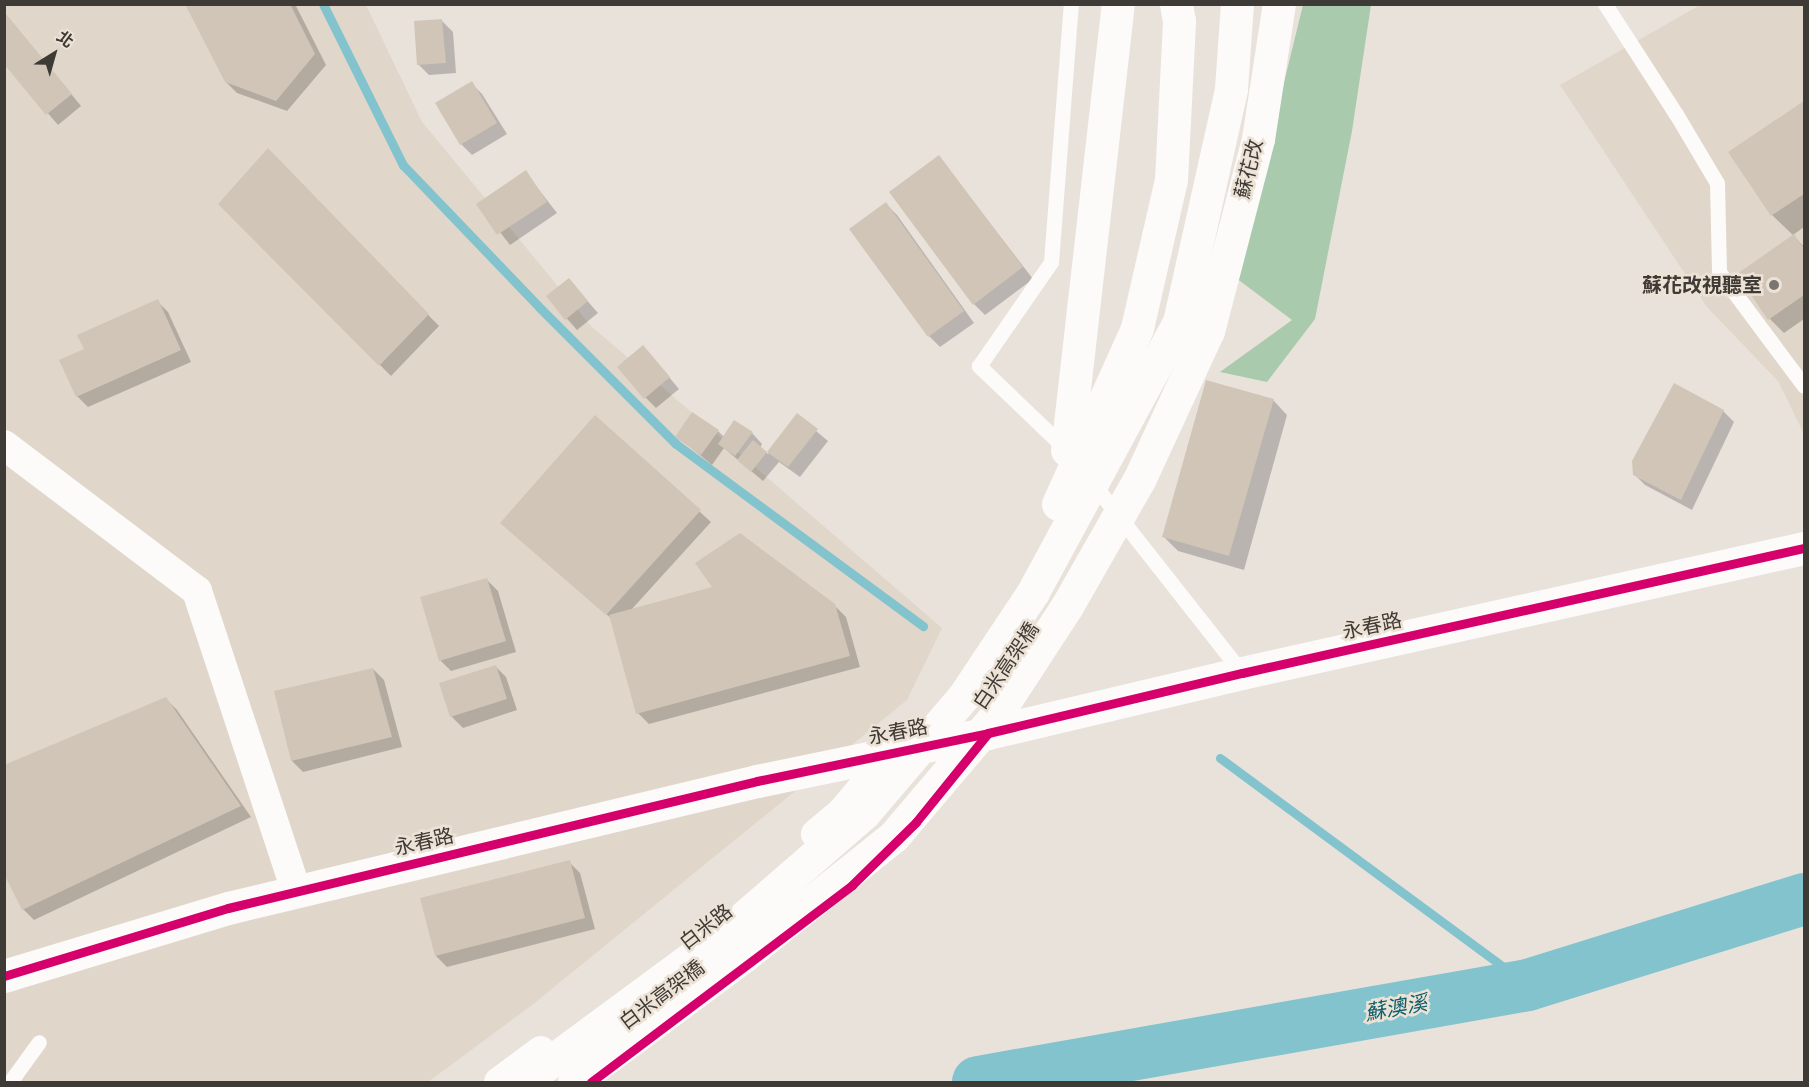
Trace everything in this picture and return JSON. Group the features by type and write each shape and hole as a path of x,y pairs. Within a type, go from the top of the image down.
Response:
{"main road":[{"path":"1067,450 1118,4"},
{"path":"831,842 916,731 1046,529 1094,428 1137,328 1171,180 1179,21 1176,4"},
{"name":"蘇花改","path":"1193,327 1231,88 1235,4"},
{"name":"蘇花改","path":"1193,327 1258,139 1279,4"},
{"name":"白米高架橋","path":"524,1083 729,930 864,813 964,696 1033,592 1193,327"},
{"name":"白米高架橋","path":"574,1083 746,955 894,836 994,718 1067,606 1139,480 1193,327"},
{"name":"永春路","path":"4,976 228,908 296,891 894,751 988,733 1242,673 1804,548"}],"street":[{"path":"4,445 196,591 296,891"},
{"name":"白米路","path":"499,1083 727,912 842,812 894,751"}],"lane":[{"path":"1071,4 1051,262 979,366 1067,450 1242,673"},
{"path":"1605,4 1676,114 1717,183 1719,272 1804,386"},
{"path":"10,1083 39,1042"}],"shaded area":[{"path":"5,5 366,5 422,122 591,326 942,628 907,700 532,1005 428,1082 5,1082"},
{"path":"1700,5 1804,5 1804,434 1778,381 1707,307 1560,85"}],"green space":[{"path":"1303,5 1371,5 1352,131 1315,319 1267,382 1220,372 1292,320 1236,278"}],"building":[{"path":"185,4 290,4 315,54 276,101 225,82"},
{"path":"4,12 72,94 46,115 4,64"},
{"path":"442,19 446,63 417,65 414,21"},
{"path":"472,81 497,123 460,145 435,103"},
{"path":"1804,101 1804,194 1771,216 1728,152"},
{"path":"268,148 429,314 379,366 218,204"},
{"path":"939,155 1023,267 973,305 889,192"},
{"path":"526,170 547,202 497,235 476,204"},
{"path":"886,202 964,311 928,337 849,229"},
{"name":"蘇花改視聽室","path":"1794,234 1804,249 1804,295 1768,320 1737,274"},
{"path":"569,278 588,301 565,320 546,296"},
{"path":"158,299 181,350 76,397 59,360 84,349 77,335"},
{"path":"643,345 670,377 644,399 617,367"},
{"path":"1206,380 1274,399 1229,556 1162,537"},
{"path":"1674,383 1724,410 1681,500 1633,475 1632,461"},
{"path":"692,412 719,430 701,455 675,437"},
{"path":"797,413 818,429 788,467 767,452"},
{"path":"595,415 701,510 606,615 500,523"},
{"path":"734,420 753,432 735,456 718,444"},
{"path":"753,440 767,452 751,472 737,460"},
{"path":"740,533 835,604 850,656 636,714 609,615 712,587 695,563"},
{"path":"487,578 506,641 439,661 420,597"},
{"path":"496,665 507,699 450,717 439,683"},
{"path":"373,668 392,737 291,761 274,691"},
{"path":"166,697 241,806 22,910 4,874 4,765"},
{"path":"570,860 585,918 435,956 420,898"}],"waterway":[{"path":"323,4 403,165 540,308 676,444 923,626"},
{"path":"1220,758 1528,985"},
{"name":"蘇澳溪","path":"978,1082 1528,985 1804,899"}],"cycle path":[{"path":"4,976 228,908 757,781 988,733 1242,673 1804,548"},
{"path":"591,1082 852,885 916,822 988,733"}],"place":[{"name":"蘇花改視聽室","path":"1774,285"}]}
